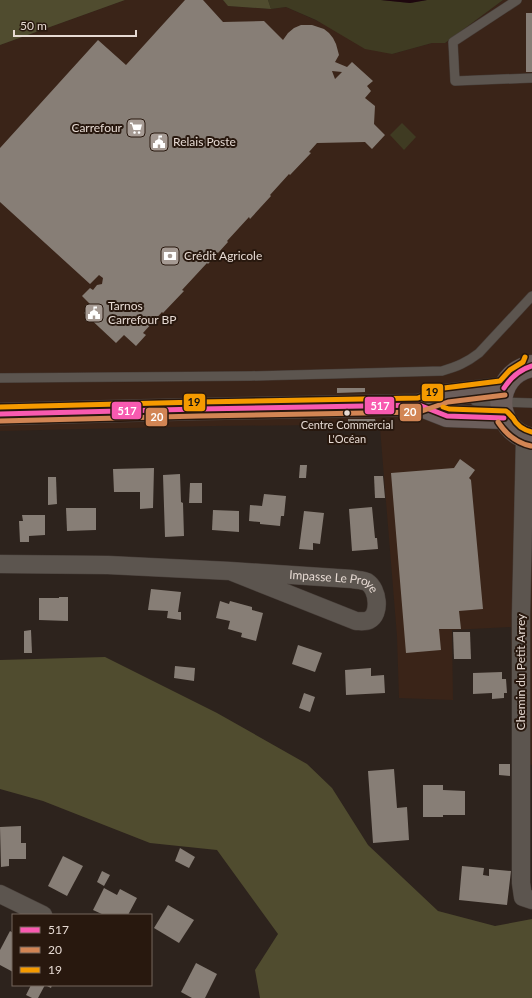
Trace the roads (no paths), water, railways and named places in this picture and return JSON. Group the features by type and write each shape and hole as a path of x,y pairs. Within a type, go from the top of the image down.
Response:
{"main road":[{"path":"528,438 516,433 509,426 503,402 508,380 515,373 531,364"},
{"path":"0,414 419,405 446,395 503,402"},
{"path":"419,405 447,416 503,402"}],"street":[{"name":"Chemin du Petit Arrey","path":"528,438 521,615 521,883 523,897 532,900"},
{"name":"Impasse Le Proye","path":"0,564 108,565 230,571 352,579 367,582 376,592 377,606 375,614 370,620 356,621 230,571"},
{"path":"0,894 41,914"}],"lane":[{"path":"517,0 454,42 455,81 532,78"},
{"path":"0,378 251,376 442,371 471,360 532,296"},
{"path":"503,402 532,402"}],"place":[{"name":"Carrefour","path":"136,128"},
{"name":"Relais Poste","path":"159,142"},
{"name":"Crédit Agricole","path":"170,256"},
{"name":"Tarnos Carrefour BP","path":"94,313"},
{"name":"Centre Commercial L'Océan","path":"347,413"}]}
